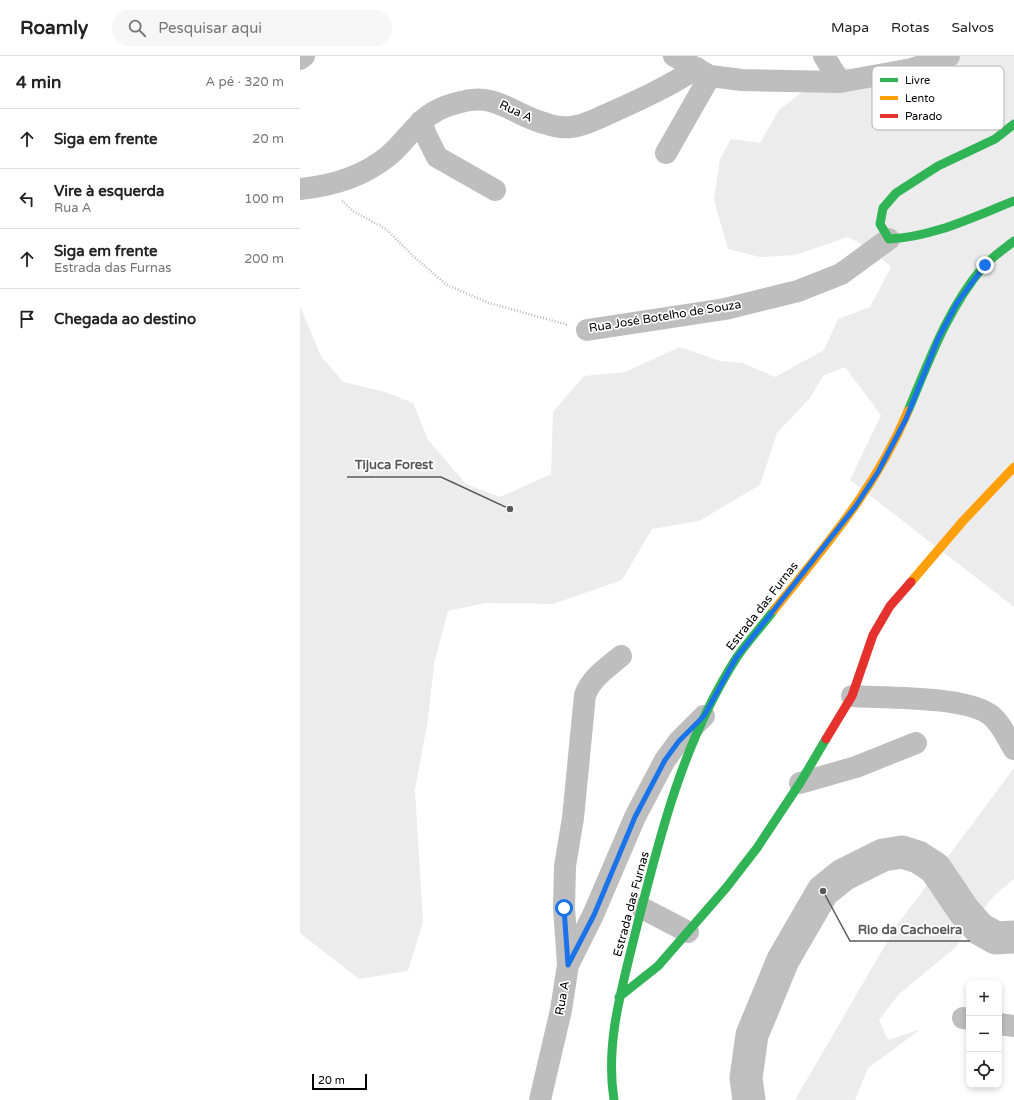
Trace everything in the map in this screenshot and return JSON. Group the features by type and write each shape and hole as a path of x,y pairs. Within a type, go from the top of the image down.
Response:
{"main road":[{"path":"1014,124 996,139 934,170 892,196 883,205 879,214 879,224 883,234 889,239 902,239 930,233 1014,201"},
{"name":"Estrada das Furnas","path":"614,1100 612,1092 612,1056 619,997 665,822 704,716 736,658 855,507 878,472 906,419 938,339 957,303 985,265 1014,241"},
{"path":"619,997 658,966 757,848 800,783 852,696 873,635 890,606 963,521 1014,467"}],"street":[{"path":"300,59 304,56"},
{"path":"674,56 704,72 742,80 840,82 872,76"},
{"path":"824,56 840,82"},
{"path":"921,66 949,56"},
{"path":"666,153 704,72"},
{"name":"Rua A","path":"300,189 324,186 350,178 374,167 401,144 422,121 441,109 476,98 496,101 542,123 570,127 586,124 704,72"},
{"path":"422,121 430,146 437,157 495,190"},
{"name":"Rua José Botelho de Souza","path":"587,330 725,309 798,291 841,274 889,239"},
{"path":"568,965 564,908 565,866 573,818 585,695 589,685 595,678 621,656"},
{"path":"852,696 952,702 973,706 990,715 1014,749"},
{"name":"Rua A","path":"540,1100 559,1017 568,965 594,915 635,817 665,760 679,741 704,716"},
{"path":"800,783 856,767 916,744"},
{"path":"642,908 688,932"},
{"path":"1002,1024 1014,1026"}],"path":[{"name":"Rua José Botelho de Souza","path":"324,186 353,211 386,229 413,256 447,285 489,303 587,330"}],"shaded area":[{"path":"931,56 1014,56 1014,607 850,480 881,415 845,367 823,376 810,398 777,433 760,485 699,521 652,529 622,580 553,604 485,603 448,611 434,664 428,719 415,790 423,922 408,971 359,979 300,933 300,306 321,356 343,382 385,392 413,403 428,440 466,484 500,497 551,474 553,412 584,376 625,372 680,347 720,361 743,363 775,377 824,350 838,319 870,307 891,267 870,249 848,237 795,255 760,257 728,249 714,200 720,159 731,139 760,143 779,110 814,83 844,67 869,73 872,72 872,130 1004,130 1004,66 895,66"},
{"path":"1014,768 1014,879 996,894 969,926 955,948 899,994 879,1020 888,1040 921,1029 868,1068 855,1100 795,1100 897,925"}],"waterway":[{"path":"749,1100 746,1078 752,1035 783,960 823,891 843,875 883,855 902,852 918,857 935,868 964,911 980,929 996,938 1014,937"}],"traffic: fast":[{"path":"1014,124 995,139 938,166 896,193 883,208 880,224 889,239 905,237 953,225 1014,201"},
{"path":"908,411 940,336 959,300 983,267 994,256 1014,241"},
{"path":"614,1100 612,1079 613,1037 620,995 653,862 675,791 687,756 718,689 737,657 774,610"},
{"path":"619,997 658,966 726,888 757,848 800,783 826,739"}],"traffic: slow":[{"path":"774,610 831,539 865,491 895,439 908,411"},
{"path":"911,582 963,521 1014,467"}],"traffic: jam":[{"path":"826,739 852,696 873,635 890,606 911,582"}],"place":[{"name":"Tijuca Forest","path":"510,509"},
{"name":"Rio da Cachoeira","path":"823,891"}],"route":[{"path":"564,908 568,965 594,915 635,817 665,760 679,741 704,716 736,658 855,507 878,472 906,419 938,339 957,303 985,265"}]}
